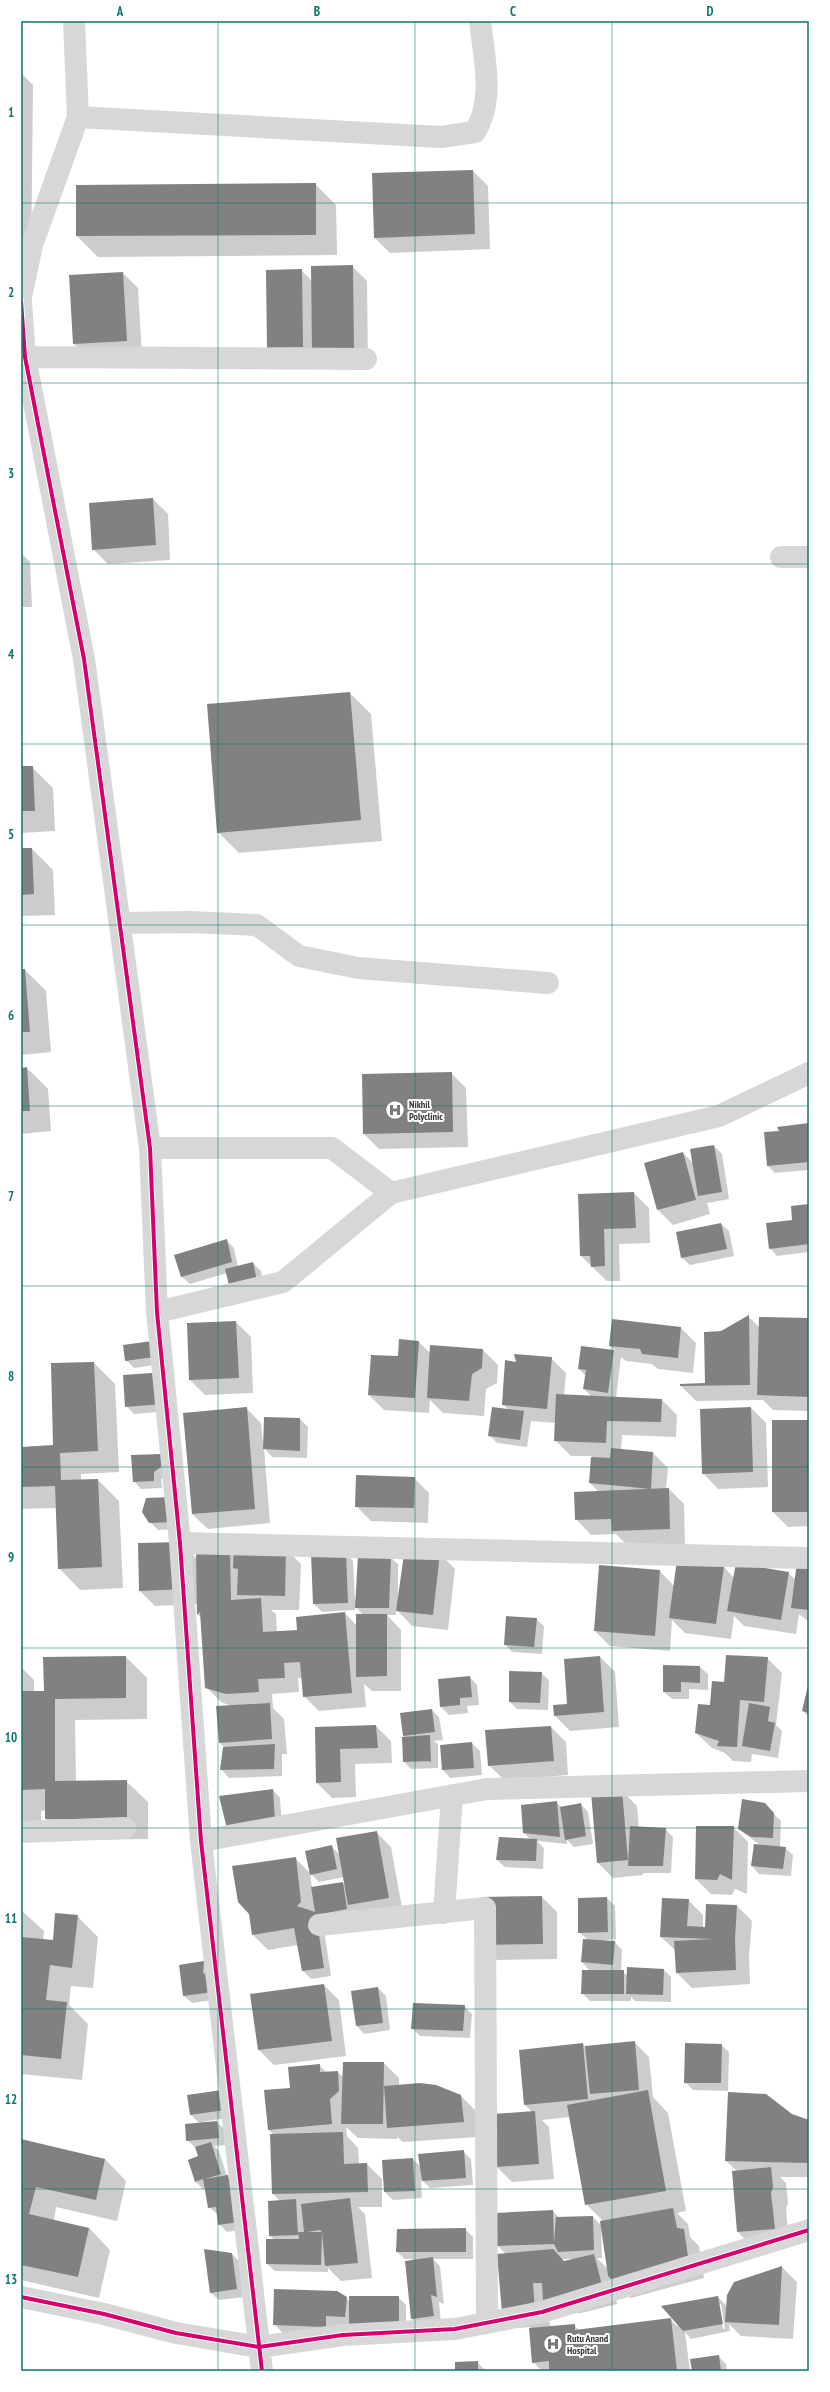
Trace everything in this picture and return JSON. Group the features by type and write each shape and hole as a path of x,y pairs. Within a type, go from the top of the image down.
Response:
{"street":[{"path":"21,297 32,245 78,117 74,21"},
{"path":"78,117 440,137 460,136 475,132 483,119 488,90 480,21"},
{"path":"21,301 25,358 84,659 150,1148 157,1312 180,1543 201,1841 262,2371"},
{"path":"25,358 366,359"},
{"path":"781,557 809,558"},
{"path":"120,923 190,922 256,926 299,956 358,968 548,983"},
{"path":"157,1312 283,1282 391,1193 718,1116 809,1073"},
{"path":"150,1148 332,1148 391,1193"},
{"path":"180,1543 809,1558"},
{"path":"201,1841 487,1789 809,1781"},
{"path":"444,1913 452,1795"},
{"path":"21,1832 125,1828"},
{"path":"319,1926 485,1908 487,2323"},
{"path":"21,2296 104,2314 176,2333 260,2347 344,2335 454,2329 542,2312 808,2224"}],"building":[{"path":"473,170 475,234 374,238 372,173"},
{"path":"316,183 316,235 76,236 76,185"},
{"path":"353,265 354,348 312,349 311,266"},
{"path":"302,269 303,347 267,348 266,270"},
{"path":"123,272 127,341 73,344 69,275"},
{"path":"153,498 156,545 92,550 89,503"},
{"path":"350,692 361,820 217,833 207,704"},
{"path":"21,766 33,766 35,811 21,811"},
{"path":"21,848 32,848 34,894 21,895"},
{"path":"21,969 25,969 30,1032 21,1032"},
{"path":"27,1067 30,1111 21,1111 21,1068"},
{"path":"452,1072 453,1132 363,1134 362,1074"},
{"path":"809,1123 809,1162 767,1166 764,1132 779,1131 777,1127"},
{"path":"714,1145 722,1192 698,1196 690,1149"},
{"path":"683,1152 696,1200 657,1210 644,1163"},
{"path":"634,1192 636,1228 604,1229 605,1266 591,1267 590,1256 580,1256 578,1194"},
{"path":"809,1204 809,1244 769,1249 766,1223 792,1220 791,1206"},
{"path":"721,1223 727,1249 681,1258 676,1232"},
{"path":"227,1239 232,1262 181,1277 174,1255"},
{"path":"253,1262 258,1286 231,1293 225,1269"},
{"path":"749,1315 750,1385 680,1386 680,1384 705,1383 704,1332 721,1331"},
{"path":"759,1317 809,1318 809,1397 757,1395"},
{"path":"612,1319 681,1327 678,1358 642,1354 640,1349 609,1346"},
{"path":"236,1321 239,1378 189,1380 187,1323"},
{"path":"399,1339 419,1341 415,1398 368,1395 371,1355 398,1356"},
{"path":"152,1341 154,1357 125,1361 123,1345"},
{"path":"430,1345 483,1349 482,1368 472,1374 469,1401 427,1398"},
{"path":"581,1346 614,1350 608,1393 583,1389 586,1370 578,1369"},
{"path":"514,1354 552,1357 547,1409 502,1405 505,1360 516,1362"},
{"path":"94,1362 98,1451 60,1453 61,1480 98,1479 102,1567 58,1569 55,1486 21,1487 21,1447 53,1445 51,1363"},
{"path":"152,1373 162,1404 125,1407 123,1375"},
{"path":"556,1394 662,1399 661,1422 607,1421 606,1443 554,1441"},
{"path":"247,1407 255,1509 192,1514 183,1413"},
{"path":"492,1407 524,1411 520,1440 488,1436"},
{"path":"751,1407 753,1472 702,1474 700,1409"},
{"path":"264,1417 300,1418 300,1451 263,1449"},
{"path":"772,1420 809,1420 809,1512 772,1512"},
{"path":"611,1448 653,1452 651,1489 589,1483 591,1457 610,1458"},
{"path":"162,1454 162,1466 154,1472 154,1481 133,1482 131,1455"},
{"path":"356,1475 415,1477 414,1508 355,1507"},
{"path":"669,1488 670,1529 612,1531 611,1519 575,1520 574,1492"},
{"path":"171,1497 172,1522 149,1523 142,1512 146,1498"},
{"path":"182,1542 185,1589 139,1591 138,1543"},
{"path":"234,1547 286,1548 285,1596 237,1595 238,1569 233,1568"},
{"path":"196,1550 230,1550 231,1600 261,1598 263,1632 297,1630 296,1617 345,1612 352,1693 303,1697 300,1662 284,1663 285,1678 258,1679 259,1692 226,1694 205,1688 200,1612 197,1615"},
{"path":"346,1552 348,1603 313,1604 311,1554"},
{"path":"440,1553 433,1615 396,1611 404,1554"},
{"path":"358,1555 391,1556 389,1608 355,1608"},
{"path":"677,1560 724,1566 716,1624 669,1618"},
{"path":"797,1562 809,1563 809,1610 791,1608"},
{"path":"736,1563 789,1572 781,1620 727,1611"},
{"path":"599,1565 660,1570 655,1636 594,1631"},
{"path":"356,1614 387,1614 387,1676 356,1677"},
{"path":"506,1616 537,1618 534,1647 504,1645"},
{"path":"726,1655 768,1657 764,1702 740,1700 737,1747 717,1746 719,1741 695,1733 698,1704 710,1705 712,1681 724,1682"},
{"path":"126,1656 126,1698 55,1699 55,1781 127,1780 127,1819 45,1819 45,1789 21,1790 21,1691 44,1691 43,1657"},
{"path":"600,1656 604,1712 554,1716 553,1705 567,1704 564,1659"},
{"path":"663,1665 700,1666 700,1683 681,1682 681,1692 663,1692"},
{"path":"509,1671 542,1672 540,1703 509,1702"},
{"path":"470,1676 472,1697 460,1698 460,1705 440,1707 438,1679"},
{"path":"809,1681 809,1713 802,1711"},
{"path":"270,1703 272,1739 219,1743 216,1706"},
{"path":"749,1703 770,1707 768,1721 775,1723 770,1751 742,1746"},
{"path":"432,1709 435,1732 403,1736 400,1713"},
{"path":"376,1725 378,1748 340,1749 341,1782 316,1783 315,1727"},
{"path":"551,1726 554,1761 488,1766 485,1730"},
{"path":"430,1735 431,1763 430,1761 403,1762 402,1737"},
{"path":"472,1742 474,1768 442,1770 440,1745"},
{"path":"275,1744 274,1769 220,1770 223,1747"},
{"path":"273,1789 275,1821 227,1829 219,1796"},
{"path":"622,1790 628,1860 597,1863 591,1792"},
{"path":"742,1799 765,1803 774,1813 773,1838 751,1837 738,1829"},
{"path":"557,1801 560,1837 523,1833 521,1805"},
{"path":"581,1803 586,1836 565,1840 560,1807"},
{"path":"630,1826 666,1828 663,1866 628,1866"},
{"path":"696,1826 734,1826 732,1880 720,1874 717,1880 695,1879"},
{"path":"377,1831 389,1898 348,1905 336,1838"},
{"path":"499,1837 537,1839 536,1861 496,1860"},
{"path":"754,1844 786,1847 783,1869 751,1866"},
{"path":"332,1845 337,1869 310,1875 305,1851"},
{"path":"296,1857 301,1902 297,1906 315,1912 311,1887 343,1882 347,1909 316,1915 324,1968 302,1971 294,1928 252,1935 249,1914 238,1902 232,1866"},
{"path":"542,1896 543,1944 481,1945 481,1897"},
{"path":"607,1897 608,1932 578,1933 578,1898"},
{"path":"662,1898 689,1899 687,1926 705,1927 706,1904 737,1905 735,1940 736,1970 676,1973 674,1941 712,1939 660,1937"},
{"path":"55,1913 78,1915 72,1968 50,1965 46,2000 67,2002 61,2059 21,2055 21,1937 53,1940"},
{"path":"583,1939 615,1941 613,1965 581,1962"},
{"path":"204,1961 203,1973 210,1976 213,1992 183,1996 179,1965"},
{"path":"627,1967 664,1969 663,1995 626,1994"},
{"path":"582,1970 624,1970 624,1994 581,1994"},
{"path":"324,1984 332,2041 258,2050 250,1994"},
{"path":"378,1987 383,2023 356,2026 351,1991"},
{"path":"413,2003 465,2005 463,2031 411,2029"},
{"path":"635,2041 639,2090 590,2094 585,2046"},
{"path":"583,2043 588,2099 524,2105 519,2050"},
{"path":"685,2043 722,2044 721,2083 684,2083"},
{"path":"343,2062 384,2062 383,2124 341,2124"},
{"path":"320,2064 320,2072 338,2071 339,2091 330,2099 332,2124 268,2130 264,2090 290,2088 288,2067"},
{"path":"420,2083 436,2085 461,2095 464,2122 387,2128 384,2086"},
{"path":"222,2090 225,2110 190,2115 187,2095"},
{"path":"648,2090 666,2191 585,2205 567,2105"},
{"path":"728,2092 766,2094 792,2114 809,2120 809,2163 725,2161"},
{"path":"535,2111 539,2164 496,2167 492,2114"},
{"path":"217,2121 219,2138 186,2141 185,2124"},
{"path":"343,2132 344,2164 367,2163 368,2192 272,2194 270,2134"},
{"path":"21,2139 105,2159 96,2200 36,2187 29,2214 89,2228 78,2277 21,2265"},
{"path":"211,2142 221,2174 205,2179 228,2175 239,2222 218,2225 216,2207 208,2208 203,2179 195,2182 188,2160 198,2156 195,2147"},
{"path":"464,2150 466,2178 422,2181 418,2154"},
{"path":"413,2158 415,2191 384,2192 382,2160"},
{"path":"771,2167 773,2187 771,2193 775,2229 737,2232 732,2171"},
{"path":"350,2198 358,2263 325,2266 322,2232 321,2265 266,2264 266,2239 299,2239 298,2232 304,2232 301,2204","holes":["320,2230 322,2232 307,2232"]},
{"path":"296,2199 298,2235 269,2236 268,2201"},
{"path":"673,2208 677,2228 684,2229 689,2263 615,2283 608,2276 600,2221"},
{"path":"553,2210 554,2243 556,2217 593,2216 594,2250 558,2252 554,2244 497,2246 496,2213"},
{"path":"466,2228 466,2252 396,2252 397,2229"},
{"path":"204,2249 232,2253 237,2289 210,2293"},
{"path":"553,2249 564,2261 594,2254 603,2289 565,2299 543,2300 542,2283 533,2283 535,2311 502,2313 497,2254"},
{"path":"433,2257 437,2297 431,2295 434,2316 411,2319 405,2261"},
{"path":"782,2266 779,2325 725,2322 727,2295 734,2282"},
{"path":"274,2289 337,2291 347,2297 345,2317 326,2316 326,2327 273,2325"},
{"path":"349,2296 399,2296 399,2323 349,2324"},
{"path":"718,2296 723,2324 683,2331 661,2306"},
{"path":"671,2318 677,2371 549,2371 549,2361 532,2363 529,2328 575,2324 575,2330"},
{"path":"719,2355 721,2371 692,2371 690,2359"},
{"path":"478,2361 478,2371 455,2371 455,2362"}],"cycle path":[{"path":"21,301 25,357 84,659 150,1148 157,1312 180,1543 201,1841 262,2371"},
{"path":"21,2297 104,2314 176,2333 259,2347 343,2335 455,2329 542,2312 809,2230"}],"place":[{"name":"Nikhil Polyclinic","path":"395,1110"},
{"name":"Rutu Anand Hospital","path":"553,2344"}]}
